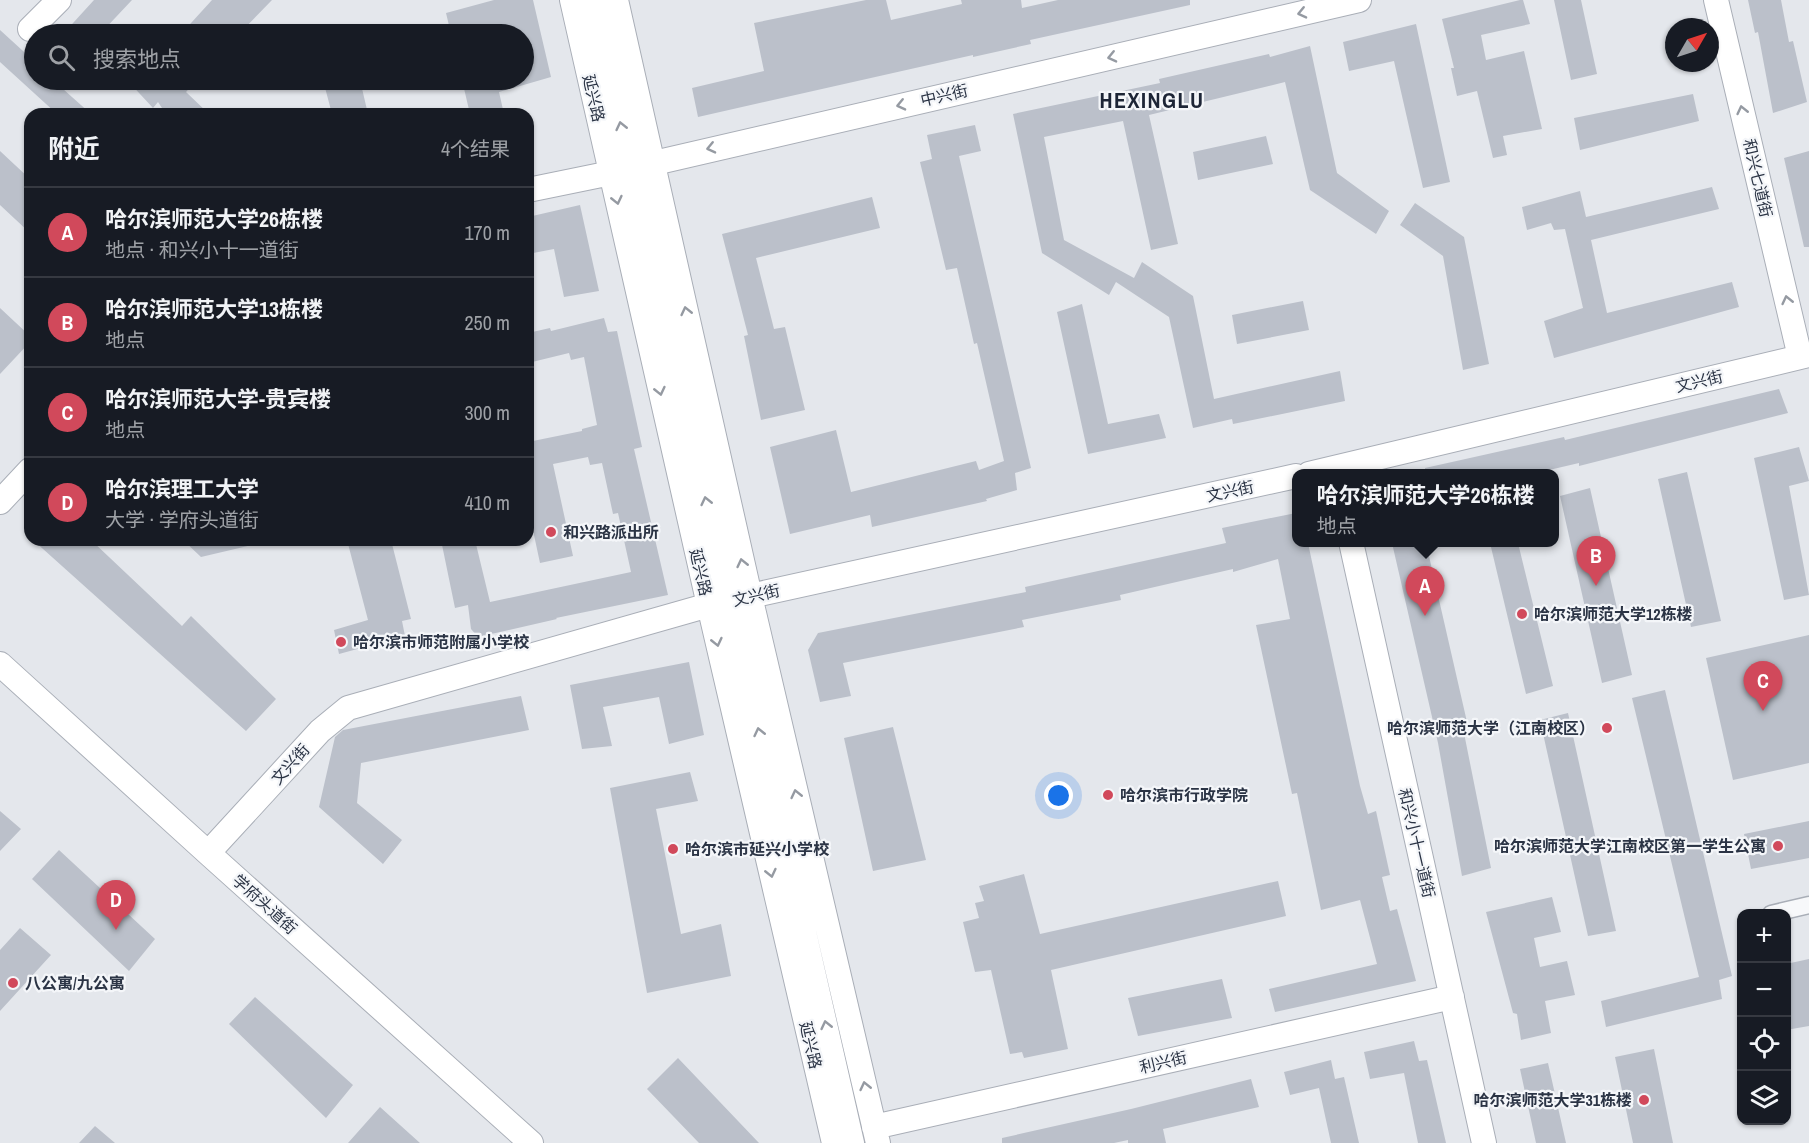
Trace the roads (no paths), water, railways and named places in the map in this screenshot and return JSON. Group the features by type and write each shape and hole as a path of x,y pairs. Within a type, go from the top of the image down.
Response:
{"main road":[{"path":"35,24 59,0"},
{"name":"延兴路","path":"572,0 631,167 729,601 834,1143"},
{"path":"593,0 631,167"},
{"name":"延兴路","path":"616,0 631,167 729,601 876,1135"},
{"name":"中兴街","path":"534,189 1359,0"},
{"name":"和兴七道街","path":"1716,0 1805,356"},
{"name":"文兴街","path":"1343,469 1805,356"},
{"path":"0,502 24,476"},
{"name":"文兴街","path":"208,854 320,731 348,708 729,601 1292,477"},
{"name":"和兴小十一道街","path":"1352,547 1484,1143"},
{"path":"729,601 852,1143"},
{"name":"学府头道街","path":"0,664 531,1143"},
{"name":"学府头道街","path":"0,683 507,1143"},
{"name":"利兴街","path":"876,1135 1452,997"}],"street":[{"path":"1790,909 1809,904"}],"place":[{"name":"和兴路派出所","path":"551,532"},
{"name":"哈尔滨师范大学13栋楼","path":"1596,586"},
{"name":"哈尔滨师范大学12栋楼","path":"1522,614"},
{"name":"哈尔滨师范大学26栋楼","path":"1425,616"},
{"name":"哈尔滨市师范附属小学校","path":"341,642"},
{"name":"哈尔滨师范大学-贵宾楼","path":"1763,711"},
{"name":"哈尔滨师范大学（江南校区）","path":"1607,728"},
{"name":"哈尔滨市行政学院","path":"1108,795"},
{"name":"哈尔滨师范大学江南校区第一学生公寓","path":"1778,846"},
{"name":"哈尔滨市延兴小学校","path":"673,849"},
{"name":"哈尔滨理工大学","path":"116,930"},
{"name":"八公寓/九公寓","path":"13,983"},
{"name":"哈尔滨师范大学31栋楼","path":"1644,1100"}],"district":[{"name":"HEXINGLU","path":"1152,100"}]}
